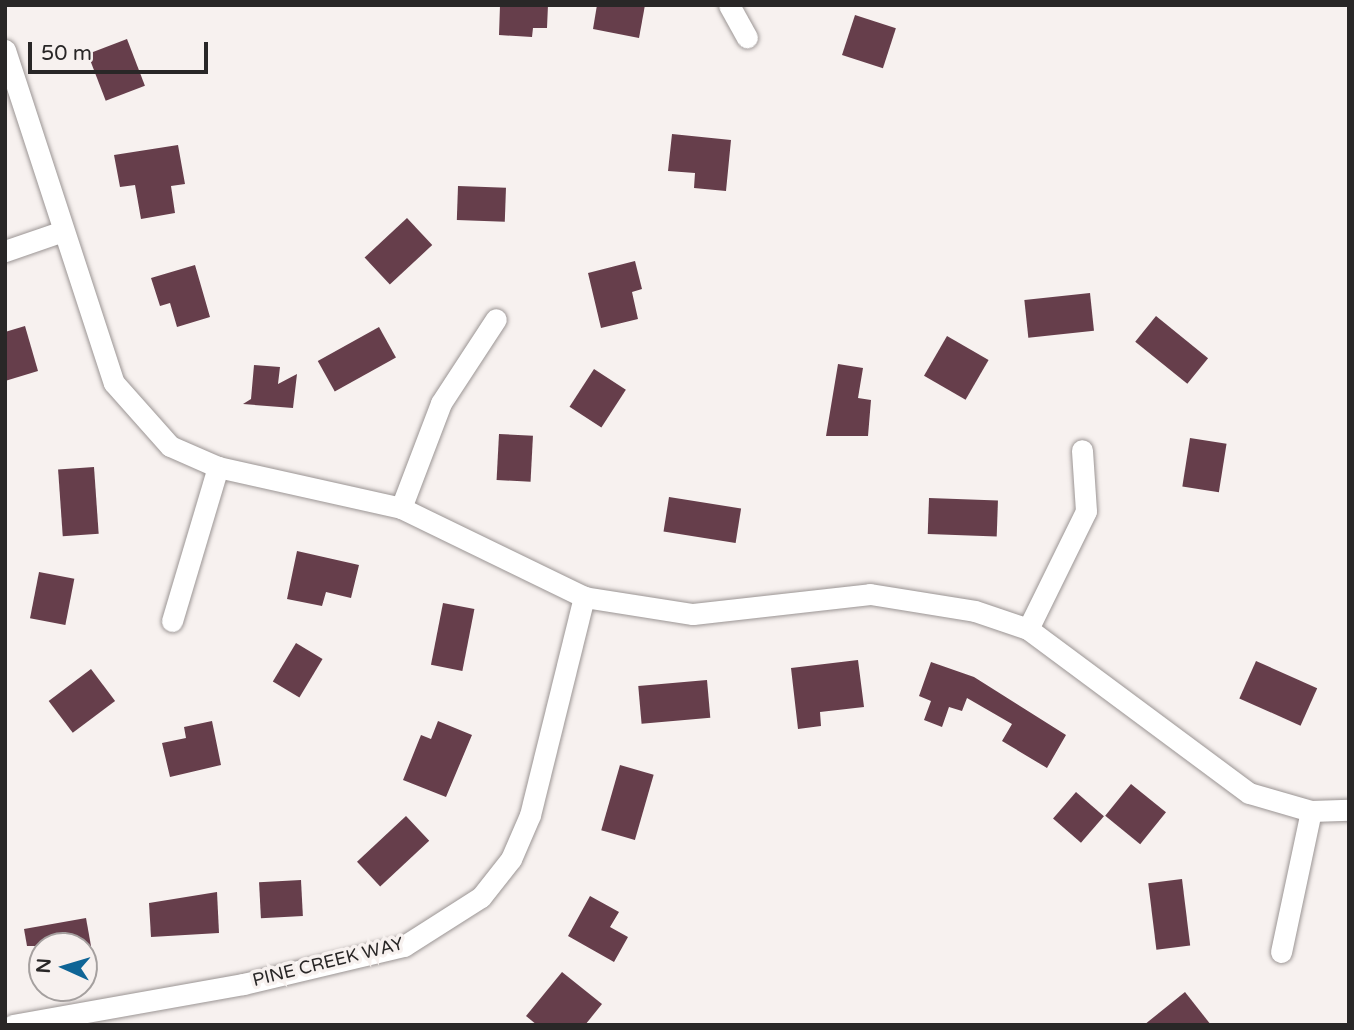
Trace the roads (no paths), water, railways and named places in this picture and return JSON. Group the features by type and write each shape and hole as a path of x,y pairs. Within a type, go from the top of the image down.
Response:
{"street":[{"path":"732,11 747,37"},
{"path":"5,50 114,383 170,446 218,467 401,508 584,597 693,614 881,594 935,601 1028,629 1228,781 1311,811 1349,810"},
{"path":"5,251 63,231"},
{"path":"401,508 441,403 496,319"},
{"path":"1028,629 1086,511 1082,450"},
{"path":"172,621 218,467"},
{"name":"PINE CREEK WAY","path":"13,1025 243,984 404,946 481,897 511,859 530,815 584,597"},
{"path":"1281,952 1311,811"}]}
